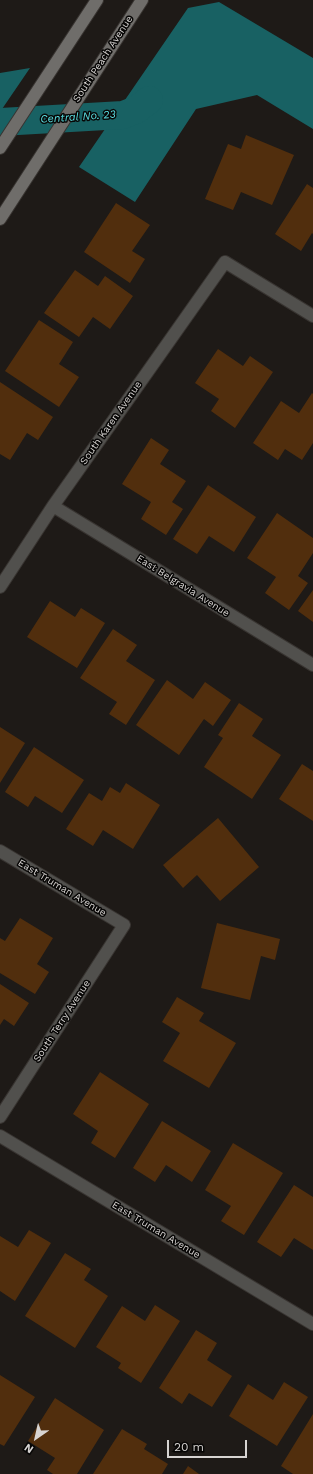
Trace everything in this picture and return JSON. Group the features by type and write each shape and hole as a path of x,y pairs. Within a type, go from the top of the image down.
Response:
{"street":[{"path":"0,148 97,0"},
{"name":"South Peach Avenue","path":"0,219 142,0"},
{"name":"South Karen Avenue","path":"0,587 53,506 225,262 313,316"},
{"name":"East Belgravia Avenue","path":"53,506 313,666"},
{"name":"East Truman Avenue","path":"0,851 124,925"},
{"name":"South Terry Avenue","path":"0,1117 124,925"},
{"name":"East Truman Avenue","path":"0,1136 313,1324"}],"water":[{"path":"219,2 313,58 313,129 257,95 196,109 135,202 79,167 188,8"},
{"path":"30,68 0,112 0,73"}],"building":[{"path":"246,135 294,155 272,205 241,192 233,210 205,199 228,144 241,149"},
{"path":"307,184 313,188 313,234 312,233 301,251 275,234"},
{"path":"116,203 150,225 132,251 145,259 130,283 84,252"},
{"path":"75,270 98,286 105,276 133,296 110,329 93,317 79,337 44,313"},
{"path":"39,320 73,342 59,364 79,377 59,407 5,371"},
{"path":"218,349 243,366 250,356 273,372 235,428 211,411 219,399 195,383"},
{"path":"0,382 53,417 38,440 27,433 10,460 0,454"},
{"path":"312,393 313,443 302,460 285,449 278,460 253,443 281,401 299,413"},
{"path":"151,438 169,450 160,464 186,481 172,502 183,509 166,535 141,519 151,502 122,484"},
{"path":"208,485 256,517 234,552 209,536 197,554 173,539"},
{"path":"277,513 313,538 313,553 298,576 308,583 289,610 265,593 276,577 247,558"},
{"path":"313,590 313,622 298,611"},
{"path":"50,601 75,617 81,608 105,623 77,668 27,637"},
{"path":"113,629 137,645 126,661 155,680 126,725 109,714 117,702 80,678"},
{"path":"167,680 193,699 205,682 231,700 213,726 204,719 179,755 136,725"},
{"path":"239,703 263,719 252,736 281,755 252,799 204,767 223,738 218,735"},
{"path":"0,727 25,743 0,783"},
{"path":"34,747 84,780 62,813 35,796 28,807 5,792"},
{"path":"302,764 313,771 313,821 279,799"},
{"path":"126,783 160,805 133,849 103,830 93,846 66,829 89,793 102,801 110,787 120,793"},
{"path":"218,818 259,867 220,901 197,875 183,888 163,865"},
{"path":"20,918 53,938 37,964 49,972 35,994 0,973 0,938 5,941"},
{"path":"217,923 280,939 275,960 261,956 250,1000 201,988"},
{"path":"0,984 29,1003 14,1026 4,1019 0,1025"},
{"path":"177,997 204,1013 199,1021 236,1043 209,1088 163,1061 180,1033 162,1022"},
{"path":"100,1072 149,1104 115,1158 91,1143 98,1131 73,1114"},
{"path":"162,1121 211,1151 192,1182 166,1165 155,1182 133,1168"},
{"path":"233,1143 283,1173 244,1235 221,1221 231,1206 205,1190"},
{"path":"294,1185 313,1197 313,1250 294,1238 281,1257 257,1242"},
{"path":"29,1230 51,1243 15,1301 0,1291 0,1236 18,1247"},
{"path":"65,1253 91,1269 84,1280 108,1296 75,1348 25,1316"},
{"path":"155,1305 180,1321 141,1383 118,1368 121,1363 96,1347 122,1306 145,1321"},
{"path":"196,1330 217,1343 207,1360 232,1376 212,1407 189,1393 182,1404 159,1388"},
{"path":"0,1375 35,1397 4,1446 0,1444"},
{"path":"284,1382 308,1397 277,1446 229,1416 248,1384 273,1400"},
{"path":"55,1398 104,1430 77,1474 53,1474 47,1470 55,1458 28,1441"},
{"path":"313,1414 313,1474 293,1474 281,1466"},
{"path":"122,1429 147,1444 144,1449 168,1464 162,1474 93,1474"},
{"path":"188,1466 199,1474 183,1474"}],"waterway":[{"name":"Central No. 23","path":"0,122 123,115 136,110 149,100"}]}
